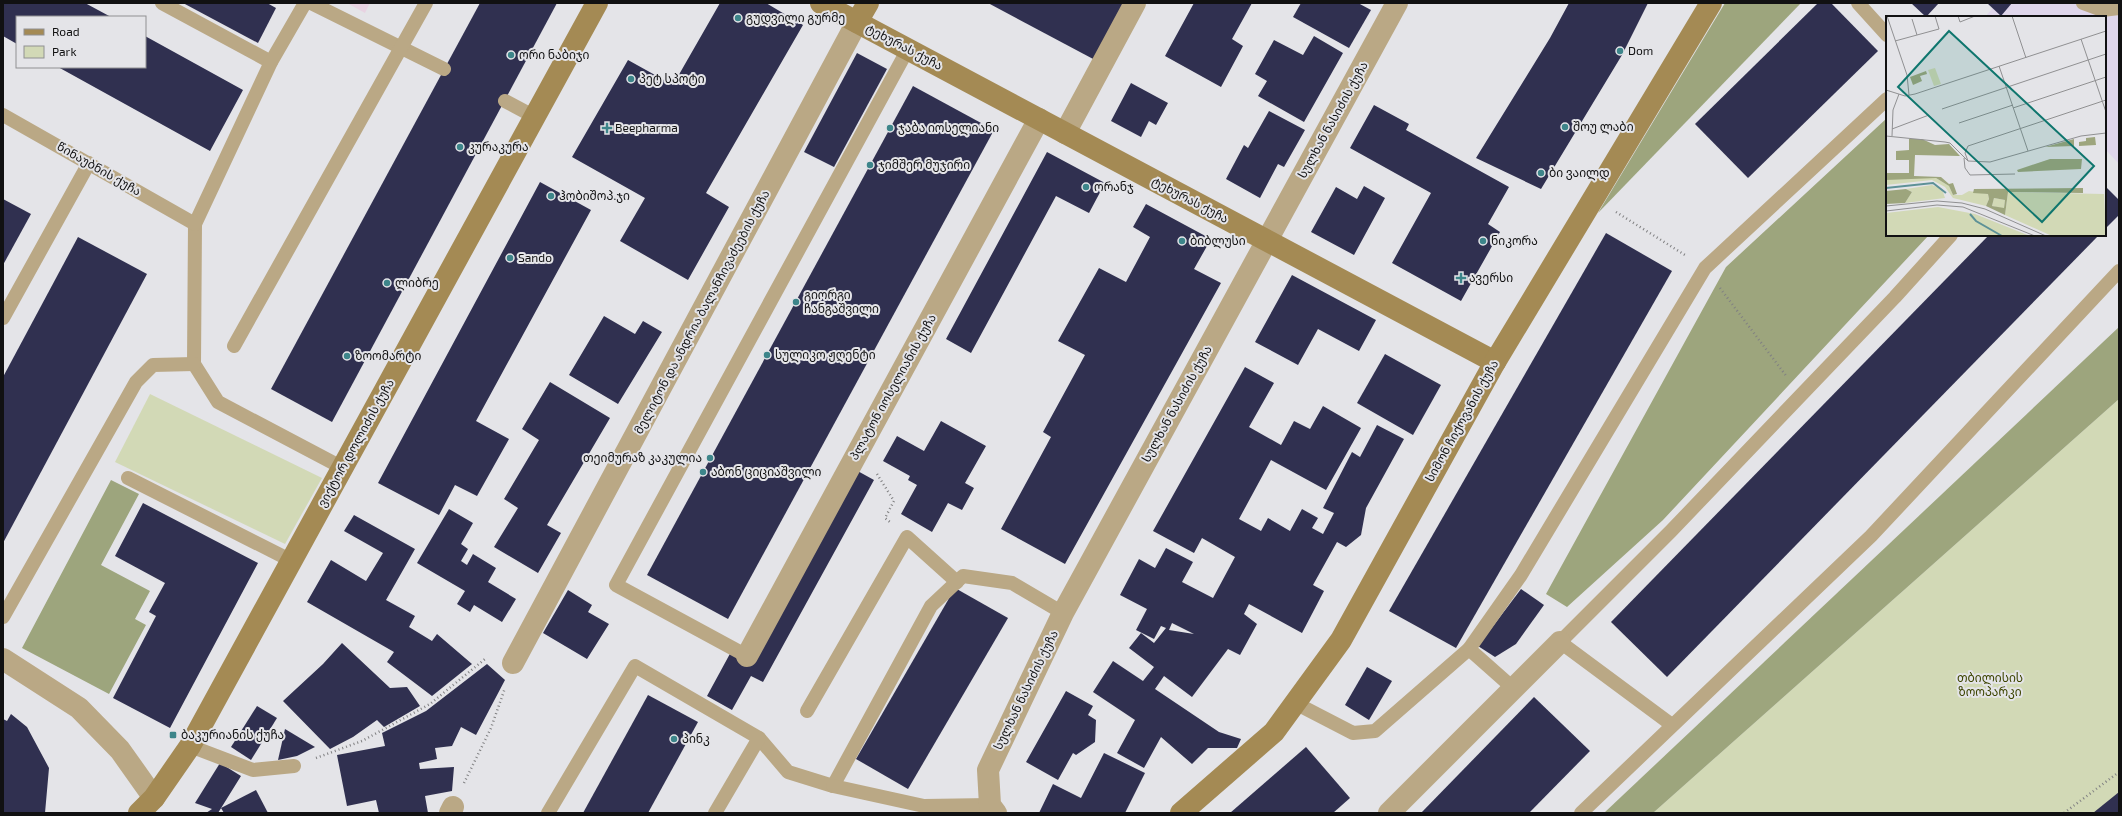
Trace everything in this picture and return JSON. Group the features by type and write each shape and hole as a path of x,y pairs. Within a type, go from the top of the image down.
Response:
{"street":[{"name":"ვიქტორ დოლიძის ქუჩა","path":"139,813 154,798 190,746 597,3"},
{"name":"ტეხურას ქუჩა","path":"821,3 1495,362"},
{"name":"მელიტონ და ანდრია ბალანჩივაძეების ქუჩა","path":"513,663 868,3"},
{"path":"1065,133 1135,3"},
{"name":"სულხან ნასიძის ქუჩა","path":"993,809 988,770 1063,612 1397,3"},
{"name":"სიმონ ჩიქოვანის ქუჩა","path":"1181,813 1274,732 1341,640 1495,362 1711,3"},
{"name":"პლატონ იოსელიანის ქუჩა","path":"747,656 1039,119"},
{"path":"1388,813 1560,642"},
{"path":"3,659 78,708 120,750 154,798"}],"lane":[{"path":"162,3 271,62"},
{"path":"305,3 271,62 195,224 194,364 218,402 343,468"},
{"path":"311,3 401,46 444,69"},
{"path":"234,346 426,3"},
{"path":"1858,3 1886,34"},
{"path":"2083,3 2102,10 2119,8"},
{"path":"747,656 616,585 908,49"},
{"path":"1295,703 1353,733 1375,731 1469,649 1521,575 1705,268 1886,100"},
{"path":"505,101 535,117"},
{"name":"წინაუბნის ქუჩა","path":"5,121 89,164 195,224"},
{"path":"3,318 89,164"},
{"path":"1672,725 1560,642 1671,531 1895,297 1950,236"},
{"path":"1581,813 1871,536 2119,271"},
{"path":"3,617 136,382 153,365 194,364"},
{"path":"128,478 292,561"},
{"path":"807,710 907,537 957,582"},
{"path":"833,786 931,606 963,576 1012,583 1063,612"},
{"path":"1469,649 1513,688"},
{"path":"548,813 635,666 759,738 788,772 833,786 924,806 993,809"},
{"path":"715,813 759,738"},
{"path":"190,746 253,770 294,766"}],"path":[{"path":"855,457 874,468 894,501 886,518 907,537"},
{"path":"294,766 362,741 430,704 487,657 524,642"},
{"path":"451,810 491,728 513,663"},
{"path":"2064,813 2119,772"}],"shaded area":[{"path":"347,3 370,3 365,13"},
{"path":"1997,3 2119,3 2119,164 2106,150 2106,16 1986,16"}],"green space":[{"path":"1725,3 1801,3 1598,213"},
{"path":"1886,119 1886,236 1928,236 1663,520 1567,607 1546,594 1726,267"},
{"path":"2119,327 2119,399 1653,813 1604,813"},
{"path":"150,394 322,478 285,544 115,462"},
{"name":"თბილისის ზოოპარკი","path":"2119,399 2119,813 1653,813"},
{"path":"111,480 139,494 101,565 150,591 135,619 146,625 109,694 22,648"}],"building":[{"path":"3,3 85,3 109,16 16,16 16,43 3,36"},
{"path":"183,3 267,3 276,8 258,43"},
{"path":"480,3 557,3 332,422 271,389"},
{"path":"720,3 766,3 803,25 706,193 729,207 688,280 620,241 645,198 572,157 628,60 673,85"},
{"path":"988,3 1125,3 1095,60"},
{"path":"1194,3 1252,3 1232,39 1243,46 1221,87 1165,56"},
{"path":"1301,3 1358,3 1371,10 1349,48 1293,17"},
{"path":"1569,3 1648,3 1622,55 1541,189 1476,158 1550,38"},
{"path":"1818,3 1831,3 1878,51 1748,178 1695,124"},
{"path":"1911,3 1939,3 1927,16 1925,16"},
{"path":"1987,3 2012,3 2001,16"},
{"path":"1314,36 1343,53 1304,122 1258,96 1267,81 1255,74 1274,40 1303,55"},
{"path":"146,37 243,90 210,151 60,68 146,68"},
{"path":"857,53 887,69 834,167 804,152"},
{"path":"1131,83 1168,103 1156,125 1149,121 1141,137 1111,121"},
{"path":"913,86 994,130 728,619 647,575"},
{"path":"1374,105 1409,124 1406,130 1509,187 1488,224 1500,232 1461,301 1392,263 1431,193 1350,148"},
{"path":"1269,111 1305,130 1284,167 1278,164 1260,198 1226,179 1244,145 1248,148"},
{"path":"1047,152 1105,183 1089,213 1056,196 971,353 946,339"},
{"path":"540,182 591,210 476,421 509,439 477,496 455,485 439,515 378,483"},
{"path":"1364,186 1385,198 1354,255 1311,232 1336,187 1357,199"},
{"path":"2106,187 2119,200 2119,215 2106,228"},
{"path":"3,199 31,214 3,265"},
{"path":"1146,204 1211,239 1194,269 1221,283 1065,564 1001,529 1051,437 1043,432 1085,355 1058,341 1099,268 1126,282 1150,237 1133,227"},
{"path":"1606,233 1672,271 1456,648 1389,611"},
{"path":"1988,236 2098,236 1667,677 1611,622"},
{"path":"78,237 147,274 3,543 3,377"},
{"path":"1292,275 1376,320 1359,351 1318,329 1298,365 1255,342"},
{"path":"604,316 635,334 643,321 662,332 618,404 569,375"},
{"path":"1385,354 1441,385 1413,435 1357,403"},
{"path":"1245,367 1274,383 1249,427 1281,445 1294,421 1310,429 1323,406 1361,428 1326,490 1271,460 1239,519 1261,531 1268,518 1290,531 1302,509 1318,518 1312,528 1323,534 1334,513 1323,508 1352,452 1360,457 1377,425 1404,439 1366,508 1361,535 1346,547 1337,542 1313,585 1324,591 1302,633 1249,604 1244,614 1257,624 1240,655 1228,649 1192,697 1164,676 1155,689 1219,732 1241,739 1237,748 1208,748 1192,764 1161,737 1144,768 1117,753 1135,720 1093,692 1113,661 1143,681 1154,667 1129,648 1141,633 1154,643 1166,628 1161,626 1154,639 1136,630 1147,609 1120,595 1139,559 1155,568 1166,548 1193,562 1182,582 1213,598 1235,557 1202,538 1194,553 1153,531","holes":["1172,623 1194,634 1169,630"]},
{"path":"550,382 610,418 547,525 561,533 538,573 494,547 518,508 504,499 539,440 522,429"},
{"path":"941,421 986,446 965,483 974,488 962,510 948,503 932,532 901,514 917,485 908,480 910,476 883,461 897,436 924,451"},
{"path":"854,469 874,480 763,682 751,676 732,710 707,696 732,650 749,659"},
{"path":"143,503 258,563 170,728 113,698 156,616 149,612 165,583 115,556"},
{"path":"449,509 473,523 461,544 468,549 461,561 467,565 473,554 496,568 488,582 516,599 502,622 474,605 470,612 457,604 465,591 417,563"},
{"path":"354,515 415,549 386,600 415,616 409,627 432,641 437,634 472,664 432,696 387,662 394,652 307,602 331,560 366,581 383,553 344,531"},
{"path":"955,588 1008,618 908,789 856,759"},
{"path":"1521,589 1544,605 1516,644 1495,657 1478,646"},
{"path":"568,590 592,605 588,612 609,624 587,659 543,633"},
{"path":"342,643 390,688 407,687 420,706 384,727 377,720 353,737 330,749 283,701 323,664"},
{"path":"487,664 505,680 476,735 461,727 452,746 435,748 437,759 419,763 420,769 454,767 452,791 425,796 428,813 379,813 376,800 347,806 337,755 385,746 382,733 426,711"},
{"path":"1367,667 1392,681 1369,720 1345,705"},
{"path":"1066,691 1093,706 1088,715 1096,720 1095,742 1076,755 1073,753 1058,780 1026,762"},
{"path":"648,695 698,722 648,813 583,813"},
{"path":"1534,697 1590,751 1529,813 1421,813"},
{"path":"257,706 277,718 251,760 231,747"},
{"path":"11,714 27,727 49,768 45,813 3,813 3,719 7,721"},
{"path":"285,729 315,747 297,756 278,760"},
{"path":"1306,747 1350,798 1333,813 1230,813"},
{"path":"1104,753 1145,773 1125,813 1039,813 1053,784 1081,798"},
{"path":"220,763 241,776 218,813 206,813 212,809 195,803"},
{"path":"256,790 268,813 224,813 221,808"},
{"path":"2119,792 2119,813 2093,813"}],"place":[{"name":"გუდვილი გურმე","path":"738,18"},
{"name":"Dom","path":"1620,51"},
{"name":"ორი ნაბიჯი","path":"511,55"},
{"name":"პეტ სპოტი","path":"631,79"},
{"name":"შოუ ლაბი","path":"1565,127"},
{"name":"Beepharma","path":"607,128"},
{"name":"ჯაბა იოსელიანი","path":"890,128"},
{"name":"კურაკურა","path":"460,147"},
{"name":"ჯიმშერ მუჯირი","path":"870,165"},
{"name":"ბი ვაილდ","path":"1541,173"},
{"name":"ორანჯ","path":"1086,187"},
{"name":"ჰობიშოპ.ჯი","path":"551,196"},
{"name":"ბიბლუსი","path":"1182,241"},
{"name":"ნიკორა","path":"1483,241"},
{"name":"Sando","path":"510,258"},
{"name":"ავერსი","path":"1461,278"},
{"name":"ლიბრე","path":"387,283"},
{"name":"გიორგი ჩანგაშვილი","path":"796,302"},
{"name":"სულიკო ჟღენტი","path":"767,355"},
{"name":"ზოომარტი","path":"347,356"},
{"name":"თეიმურაზ კაკულია","path":"710,458"},
{"name":"აბონ ციციაშვილი","path":"703,472"},
{"name":"ბაკურიანის ქუჩა","path":"173,735"},
{"name":"პინკ","path":"674,739"}]}
